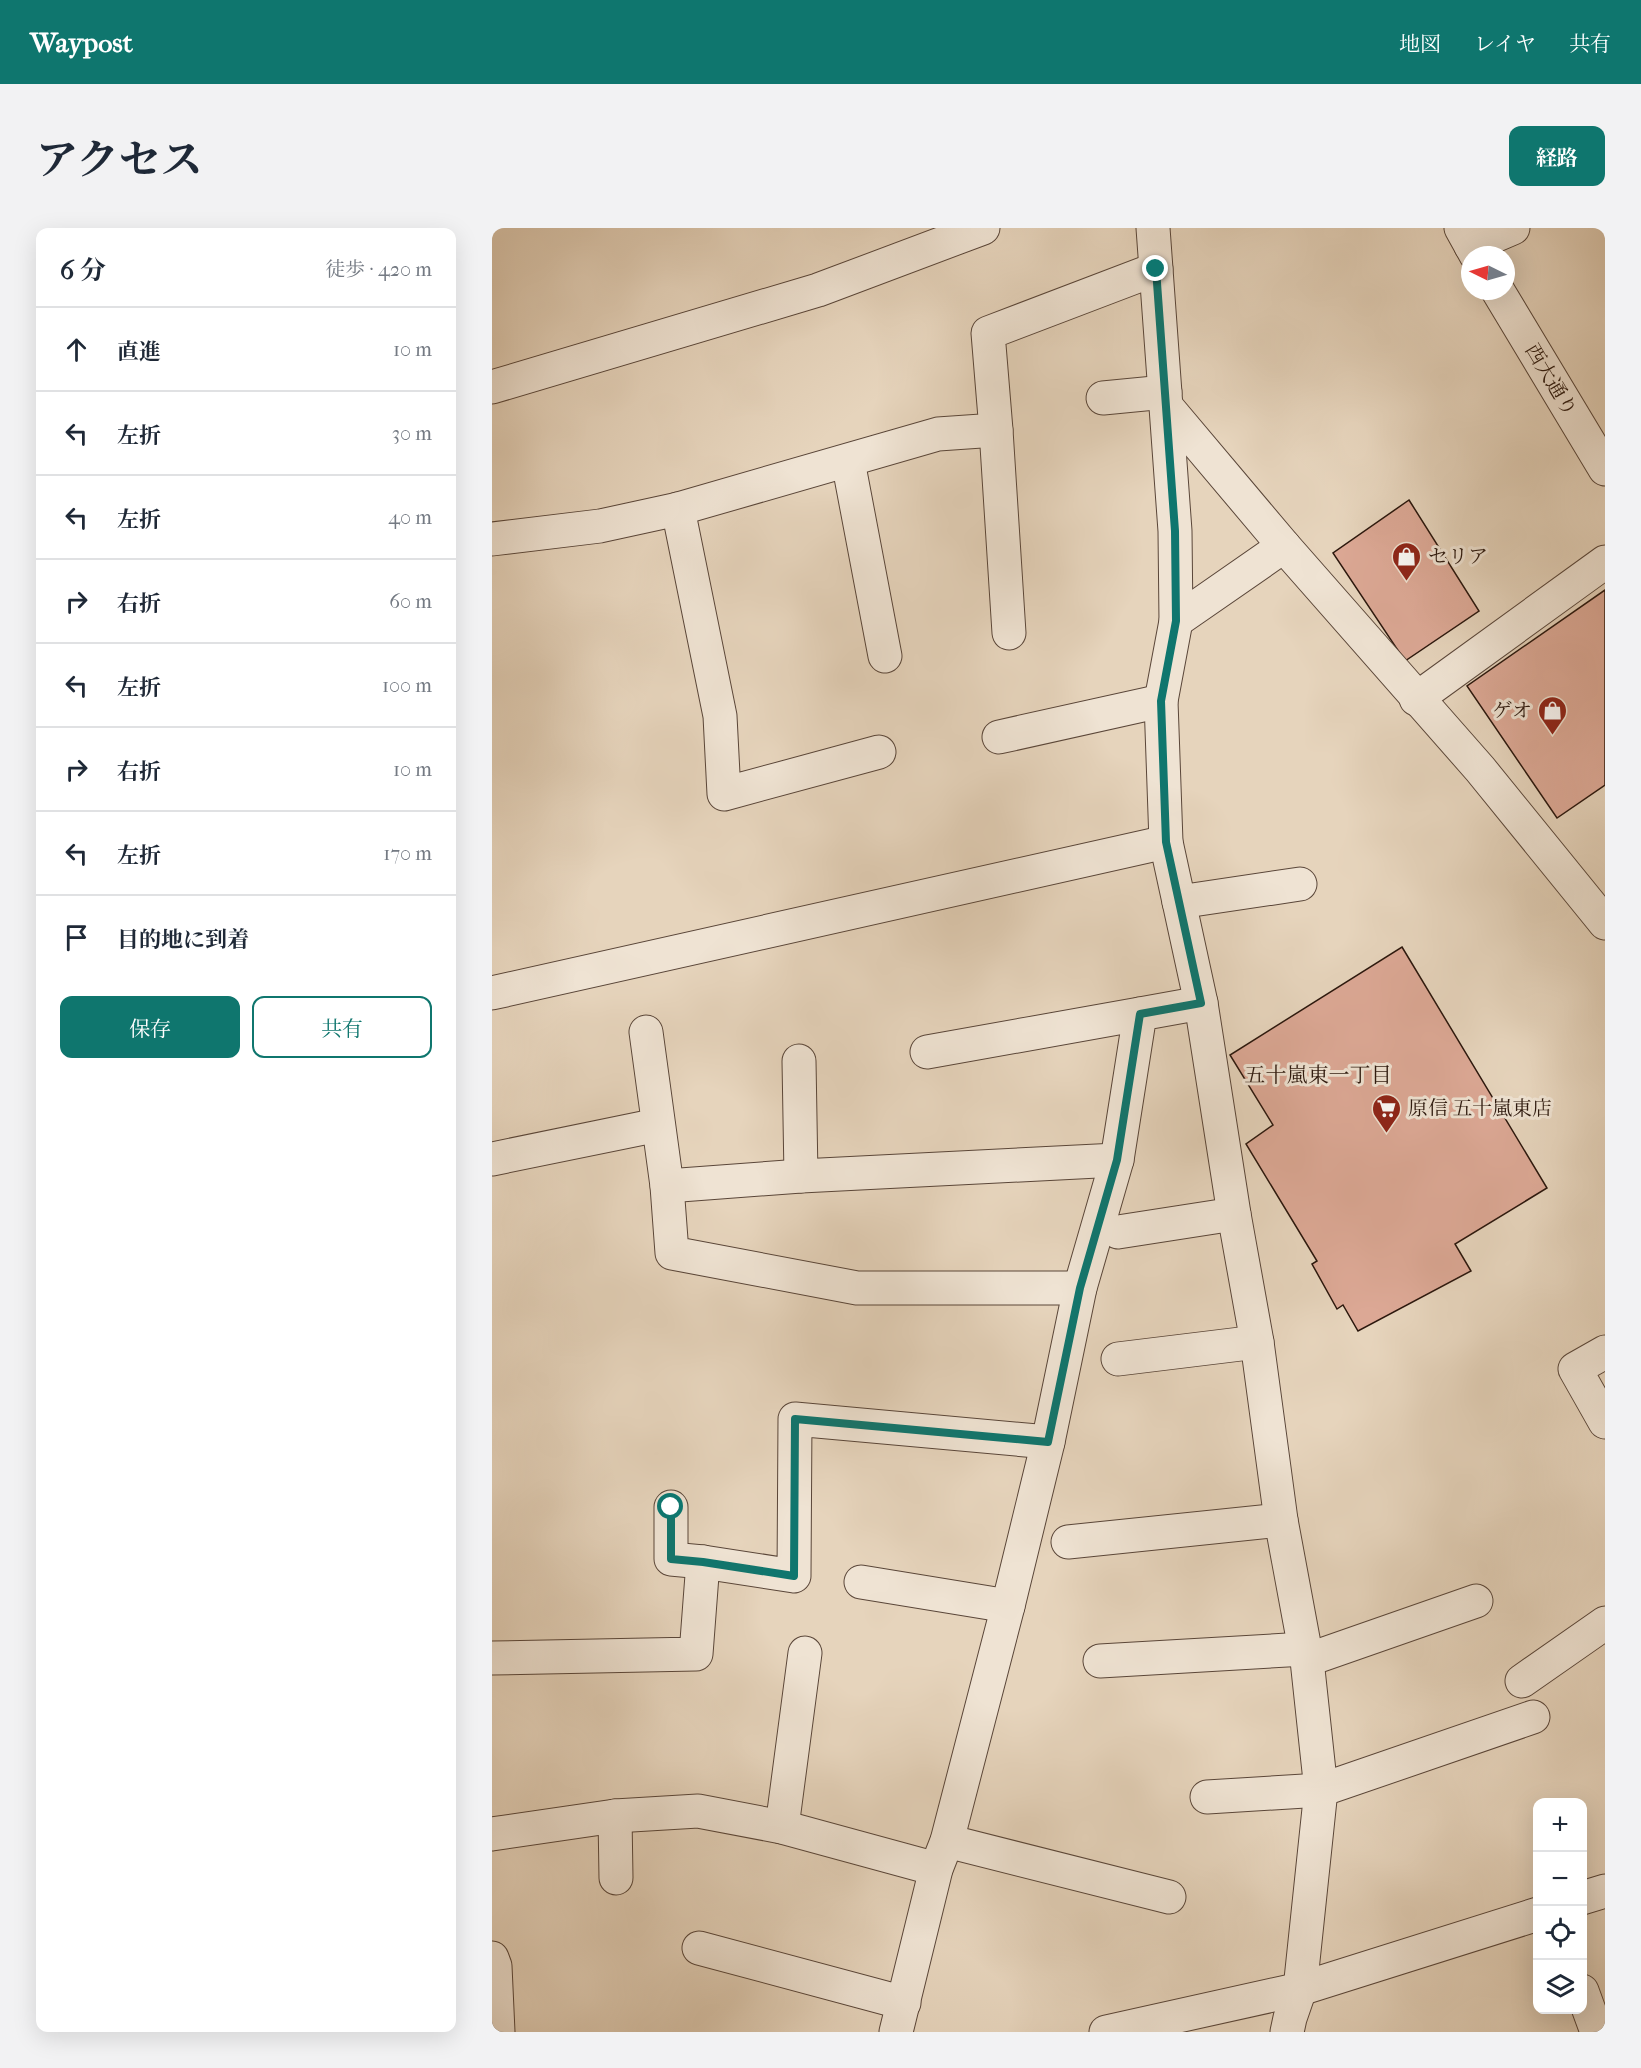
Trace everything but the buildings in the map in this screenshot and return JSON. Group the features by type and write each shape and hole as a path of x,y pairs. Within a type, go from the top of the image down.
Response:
{"street":[{"path":"492,387 818,290 983,228"},
{"path":"1153,228 1175,531 1176,621 1161,701 1166,842 1201,1003 1234,1214 1257,1342 1281,1520 1306,1654 1321,1790 1300,1989 1287,2032"},
{"path":"1469,243 1513,228"},
{"path":"1009,633 988,333 1156,269"},
{"name":"西大通り","path":"1503,300 1605,469"},
{"path":"1103,398 1166,399"},
{"path":"1166,399 1284,546 1416,699 1480,769 1605,922"},
{"path":"492,539 600,526 678,509 938,434 996,430"},
{"path":"848,461 885,656"},
{"path":"678,509 720,716 724,794 879,752"},
{"path":"1176,621 1284,546"},
{"path":"1416,699 1605,562"},
{"path":"999,737 1161,701"},
{"path":"492,993 1166,842"},
{"path":"1179,902 1300,884"},
{"path":"927,1052 1201,1003"},
{"path":"699,1948 900,2018 1008,1606 1048,1442 1080,1288 1117,1160 1140,1014"},
{"path":"646,1032 668,1186 672,1253 857,1288 1080,1288"},
{"path":"799,1061 801,1176"},
{"path":"492,1159 658,1125"},
{"path":"668,1186 801,1176 1117,1160"},
{"path":"1118,1232 1234,1214"},
{"path":"1118,1359 1257,1342"},
{"path":"1605,1352 1575,1369 1605,1422"},
{"path":"671,1507 671,1559 794,1576 795,1419 1048,1442"},
{"path":"1068,1542 1281,1520"},
{"path":"492,1658 696,1654 703,1562"},
{"path":"861,1582 1008,1606"},
{"path":"1100,1661 1306,1654 1476,1601"},
{"path":"1522,1680 1605,1623"},
{"path":"782,1827 805,1653"},
{"path":"1207,1797 1321,1790 1533,1717"},
{"path":"492,1834 615,1816 698,1811 1169,1897"},
{"path":"615,1816 616,1878"},
{"path":"1587,1896 1605,1891"},
{"path":"1106,2032 1300,1989 1533,1916"},
{"path":"493,1963 498,2032"},
{"path":"1587,2005 1597,2032"}],"place":[{"name":"セリア","path":"1407,582"},
{"name":"ゲオ","path":"1553,736"},
{"name":"原信 五十嵐東店","path":"1387,1134"}],"district":[{"name":"五十嵐東一丁目","path":"1318,1075"}],"route":[{"path":"671,1507 671,1559 794,1576 795,1419 1048,1442 1080,1288 1117,1160 1140,1014 1201,1003 1166,842 1161,701 1176,621 1175,531 1156,269"}]}
